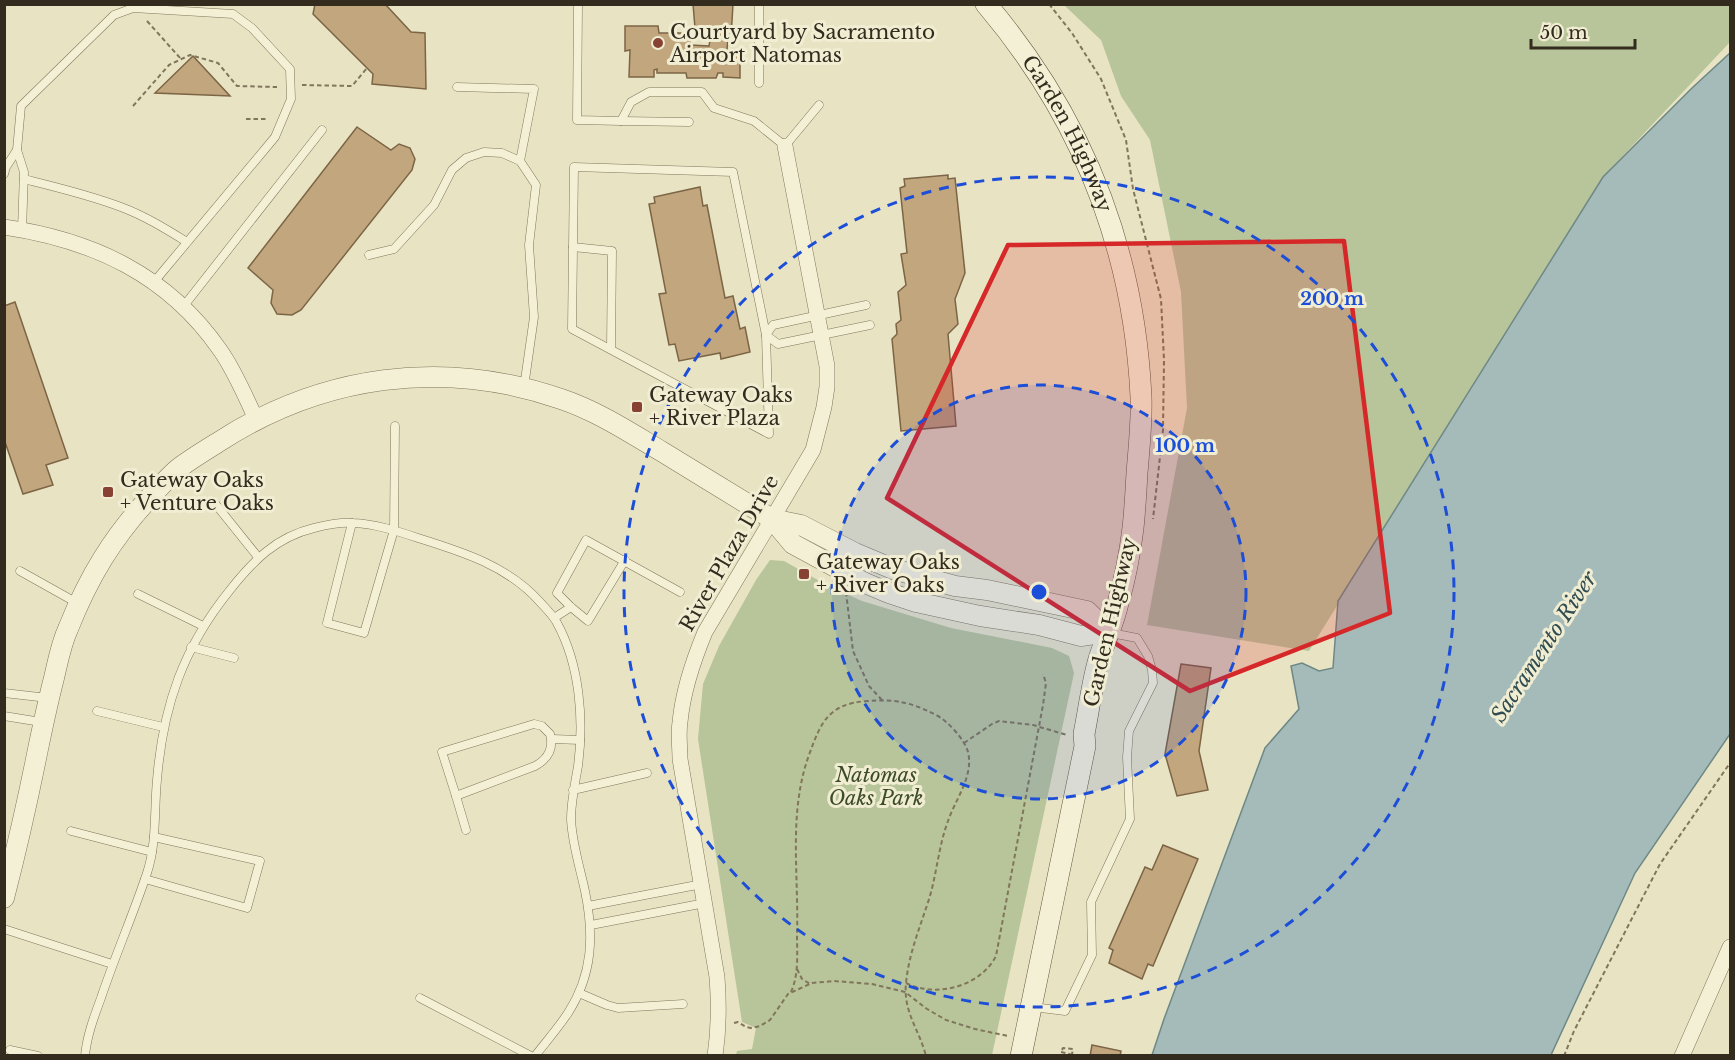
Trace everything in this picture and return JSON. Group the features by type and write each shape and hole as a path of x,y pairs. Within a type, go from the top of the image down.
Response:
{"main road":[{"name":"Garden Highway","path":"986,4 1008,30 1063,113 1099,191 1114,237 1133,318 1141,399 1133,528 1118,604 1099,661 1084,734 1085,746 1023,1048"}],"street":[{"name":"River Plaza Drive","path":"715,1056 719,1024 717,976 680,759 679,724 685,691 705,632 813,450 820,428 827,387 826,366 785,146"},
{"path":"4,227 58,237 103,253 154,282 183,307 221,351 236,376 256,419"},
{"path":"4,898 66,632 95,569 132,517 178,469 256,419 289,404 327,391 379,380 419,376 459,377 524,387 562,399 611,421 772,519 793,544 856,579 889,593 916,602 969,614 1039,625 1080,636 1108,632"},
{"path":"772,519 801,525 855,553 903,572 955,586 987,590 1087,611 1108,632"},
{"path":"1682,1056 1731,947"}],"lane":[{"path":"578,4 578,120 689,122"},
{"path":"759,4 759,82"},
{"path":"22,230 24,172 17,150 21,106 114,15 133,8 233,14 252,28 290,69 291,99 275,137 154,282"},
{"path":"457,87 534,89 520,161"},
{"path":"621,121 630,102 649,92 702,92 714,108 754,121 785,146 819,105"},
{"path":"183,307 322,130"},
{"path":"4,174 17,150"},
{"path":"369,255 394,249 434,205 452,170 466,158 484,152 502,153 520,161 536,185 529,245 534,317 524,387"},
{"path":"574,167 733,172 766,335 769,434 572,328 573,247 574,167"},
{"path":"24,178 122,207 162,226 187,242"},
{"path":"573,247 612,251 611,350"},
{"path":"766,335 773,325 866,305"},
{"path":"766,335 778,344 870,326"},
{"path":"352,523 327,623 364,633 394,530 395,426"},
{"path":"213,501 258,557"},
{"path":"84,1056 86,1041 112,964 145,879 154,837 157,778 163,727 180,672 191,647 229,590 258,557 287,538 310,528 335,523 379,526 394,530 483,560 507,574 536,597 554,618 565,642 577,685 581,718 571,819 591,925 588,964 579,993 566,1016 533,1056 420,998"},
{"path":"625,561 588,621 557,593 586,540 625,561 680,592"},
{"path":"20,571 79,604"},
{"path":"138,594 203,627"},
{"path":"554,618 571,607"},
{"path":"1031,1007 1065,1011 1092,954 1091,902 1130,819 1127,757 1129,731 1153,683 1152,670 1148,656 1137,638 1108,632"},
{"path":"191,647 234,658"},
{"path":"4,693 49,698"},
{"path":"97,711 163,727"},
{"path":"4,716 43,723"},
{"path":"456,796 543,761 551,750 552,739 547,729 534,724 442,752 466,830"},
{"path":"552,739 580,740"},
{"path":"573,790 647,772"},
{"path":"71,831 152,852"},
{"path":"145,879 248,908 261,861 154,837"},
{"path":"588,906 702,884"},
{"path":"591,925 705,903"},
{"path":"4,928 112,964"},
{"path":"579,993 618,1008 683,1004"},
{"path":"10,1050 38,1056"}],"path":[{"path":"147,21 181,59"},
{"path":"133,106 169,65 190,55 218,63 237,86 278,87"},
{"path":"299,85 352,86 367,68"},
{"path":"246,119 267,119"},
{"path":"846,589 853,651 869,686 882,700"},
{"path":"906,983 931,991 959,986 981,975 992,964 998,948 1039,727 1046,683 1043,674"},
{"path":"791,992 797,969 798,917 795,860 797,805 805,764 816,734 826,719 850,703 882,700 907,702 943,718 968,751 968,756 967,775 948,819 929,896 911,954 906,983 905,1002 926,1056"},
{"path":"963,744 999,721 1039,727 1072,736"},
{"path":"1564,1056 1574,1031 1660,864 1731,763"},
{"path":"797,969 802,979 810,984"},
{"path":"719,1024 738,1022 746,1028 760,1026 770,1020 791,992 810,984 834,981 872,984 905,992 946,1020 1023,1048"},
{"path":"1062,1051 1077,1056"}],"highlighted area":[{"path":"1344,241 1390,613 1190,691 887,498 1008,245"}],"green space":[{"path":"1064,5 1730,5 1730,42 1603,177 1309,651 1147,625 1187,408 1181,292 1150,140 1121,96 1101,40"},
{"name":"Natomas Oaks Park","path":"770,560 784,561 862,601 951,628 1052,648 1069,656 1074,673 992,1055 736,1055 737,1051 752,1049 756,1028 742,1022 698,739 703,684 719,646 756,580"}],"water":[{"name":"Sacramento River","path":"1730,53 1730,734 1635,873 1551,1055 1152,1055 1265,748 1299,709 1291,666 1302,663 1319,671 1333,668 1338,601 1603,177"}],"building":[{"path":"315,4 385,4 411,32 425,33 426,89 372,84 373,74 313,14"},
{"name":"Courtyard by Sacramento Airport Natomas","path":"693,4 733,4 731,38 728,38 727,50 740,49 740,78 723,77 723,73 718,73 716,78 687,78 686,73 657,73 657,69 654,70 654,77 629,77 630,50 625,51 625,26 658,26 659,33 687,33 688,37 691,37 690,45 709,46 710,40 703,39 702,28 695,28"},
{"path":"193,56 230,96 155,93"},
{"path":"357,127 391,150 399,144 410,148 415,159 412,170 301,310 292,315 277,314 271,303 273,290 248,268"},
{"path":"948,175 948,179 955,178 965,273 955,299 958,324 948,334 956,426 901,431 892,339 897,334 896,324 901,320 898,292 906,285 901,254 907,253 900,188 905,186 904,179"},
{"path":"700,187 703,206 707,205 725,298 733,296 740,329 745,327 750,352 721,359 720,353 679,361 675,344 669,345 659,294 666,293 649,204 655,203 654,197"},
{"path":"15,302 68,458 46,465 53,485 23,494 4,439 4,306"},
{"path":"1181,664 1211,668 1199,751 1208,790 1177,796 1165,754"},
{"path":"1163,845 1198,859 1153,966 1148,964 1142,979 1109,963 1113,950 1109,948 1145,867 1152,870"},
{"path":"1092,1045 1121,1051 1120,1056 1090,1056"}],"place":[{"name":"Courtyard by Sacramento Airport Natomas","path":"658,43"},
{"name":"Gateway Oaks + River Plaza","path":"637,407"},
{"name":"Gateway Oaks + Venture Oaks","path":"108,492"},
{"name":"Gateway Oaks + River Oaks","path":"804,574"}]}
